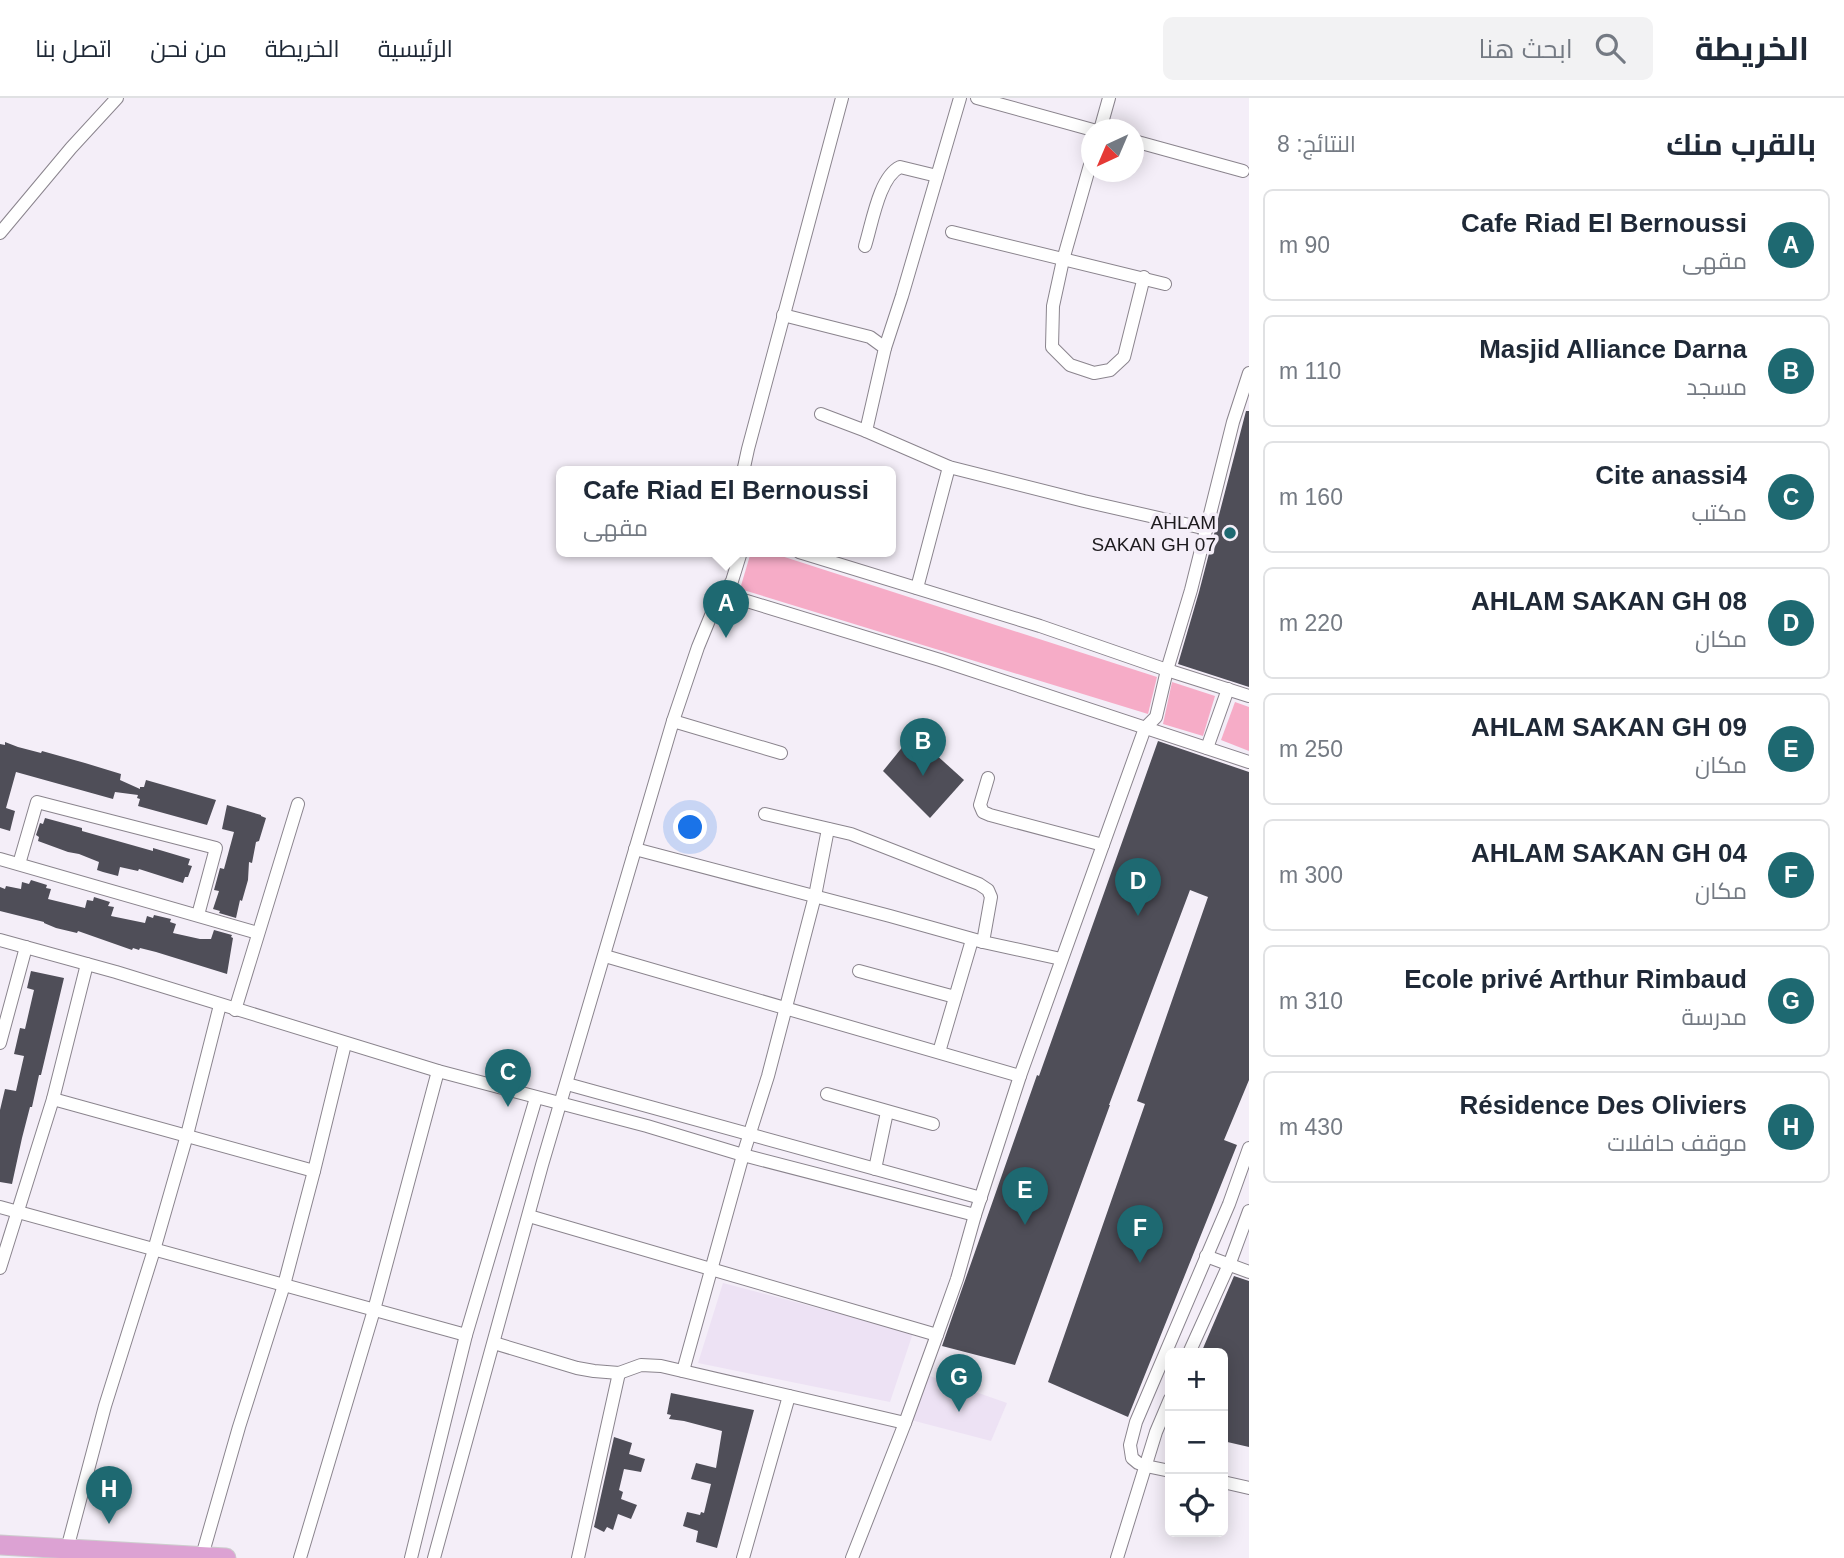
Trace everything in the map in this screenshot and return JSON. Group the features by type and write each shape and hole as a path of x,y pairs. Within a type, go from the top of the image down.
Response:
{"main road":[{"path":"0,1545 226,1558"}],"street":[{"path":"0,233 117,98"},
{"path":"745,466 842,98"},
{"path":"866,431 885,348 960,98"},
{"path":"977,98 1081,127"},
{"path":"1103,119 1109,98"},
{"path":"1144,144 1243,171"},
{"path":"865,246 881,193 890,174 900,167 937,176"},
{"path":"1085,182 1053,306 1052,347 1070,365 1094,373 1110,370 1124,357 1144,278"},
{"path":"952,232 1165,284"},
{"path":"783,315 870,337 885,348"},
{"path":"852,1558 957,1279 1020,1076 1061,959 1145,728 1156,717 1233,422 1249,373"},
{"path":"821,414 949,467 1207,528"},
{"path":"916,589 949,467"},
{"path":"434,1558 560,1105 673,721 698,647 712,613 732,581 739,557"},
{"path":"815,557 1040,626 1249,696"},
{"path":"723,594 940,660 1249,762"},
{"path":"1207,748 1228,689"},
{"path":"673,721 781,753"},
{"path":"988,778 981,805 983,812 1103,845"},
{"path":"19,864 37,802 216,848 198,915"},
{"path":"235,1010 298,804"},
{"path":"765,814 851,834 979,884 988,890 991,897 978,941 955,997 939,1052"},
{"path":"682,1371 751,1134 815,897 828,829"},
{"path":"635,849 978,941 1061,959"},
{"path":"0,859 258,933"},
{"path":"0,940 438,1071 647,1126 743,1155 975,1215"},
{"path":"0,1044 4,1009 26,947"},
{"path":"605,956 1020,1076"},
{"path":"0,1268 53,1099 86,964"},
{"path":"859,971 955,997"},
{"path":"68,1549 105,1406 187,1135 220,1005"},
{"path":"202,1556 284,1285 345,1044"},
{"path":"300,1558 374,1310 438,1071"},
{"path":"567,1084 981,1198"},
{"path":"827,1094 933,1124"},
{"path":"411,1558 466,1335 536,1098"},
{"path":"53,1099 314,1171"},
{"path":"875,1169 887,1112"},
{"path":"1165,1470 1146,1466 1132,1458 1130,1445 1134,1429 1229,1204 1249,1147"},
{"path":"0,1207 466,1335"},
{"path":"1191,1348 1249,1210"},
{"path":"529,1216 937,1335"},
{"path":"1206,1256 1249,1272"},
{"path":"494,1343 577,1368 619,1373 641,1365 661,1366 905,1423"},
{"path":"578,1558 619,1373"},
{"path":"743,1558 789,1396"},
{"path":"1117,1558 1165,1411"},
{"path":"1228,1483 1249,1488"}],"shaded area":[{"path":"750,557 785,557 1157,677 1148,714 740,589"},
{"path":"1172,682 1215,696 1203,736 1163,724"},
{"path":"1235,702 1249,707 1249,751 1221,740"},
{"path":"723,1283 913,1333 890,1402 698,1363"},
{"path":"927,1375 1007,1403 991,1441 911,1420"}],"building":[{"name":"AHLAM SAKAN GH 07","path":"1246,411 1249,411 1249,687 1178,664"},
{"path":"913,734 964,780 930,818 883,771"},
{"path":"1158,741 1249,772 1249,1080 1224,1140 1237,1145 1128,1417 1048,1382 1145,1104 1137,1101 1208,897 1190,890 1015,1365 942,1346"},
{"path":"5,742 121,774 120,780 140,789 144,787 146,780 216,800 207,825 138,806 138,795 115,792 113,799 16,772 6,808 15,811 10,831 0,828 0,744 5,745"},
{"path":"227,805 266,818 259,841 256,842 252,863 249,862 248,880 236,918 213,909 219,891 214,890 220,868 224,869 234,832 222,829"},
{"path":"45,818 82,828 82,831 190,859 188,865 192,866 188,877 185,877 183,883 139,869 120,867 118,876 97,870 99,862 38,841 39,837 36,835"},
{"path":"31,880 51,889 48,899 85,908 87,900 93,901 94,897 110,902 108,906 114,907 111,916 145,923 147,916 171,919 170,922 176,924 173,933 200,939 211,939 214,930 232,935 227,974 156,952 140,948 132,950 78,931 77,933 56,928 44,922 0,911 0,887 21,889 22,882 29,884"},
{"path":"31,971 64,978 12,1184 0,1182 0,1110 5,1089 16,1091 24,1056 14,1054 20,1028 25,1029 34,990 27,988"},
{"path":"1234,1276 1249,1281 1249,1447 1228,1442 1228,1348 1203,1348"},
{"path":"671,1393 754,1410 717,1548 696,1542 698,1531 683,1526 687,1512 700,1515 701,1512 704,1513 711,1484 691,1479 696,1463 716,1468 722,1431 669,1419 671,1415 667,1414"},
{"path":"614,1437 632,1443 629,1454 645,1459 641,1472 624,1469 619,1490 623,1492 621,1499 637,1505 631,1519 618,1514 613,1530 607,1527 604,1532 594,1527"}],"place":[{"name":"AHLAM SAKAN GH 07","path":"1230,533"},
{"name":"Cafe Riad El Bernoussi","path":"726,638"},
{"name":"Masjid Alliance Darna","path":"923,776"},
{"name":"AHLAM SAKAN GH 08","path":"1138,916"},
{"name":"Cite anassi4","path":"508,1107"},
{"name":"AHLAM SAKAN GH 09","path":"1025,1225"},
{"name":"AHLAM SAKAN GH 04","path":"1140,1263"},
{"name":"Ecole privé Arthur Rimbaud","path":"959,1412"},
{"name":"Résidence Des Oliviers","path":"109,1524"}]}
